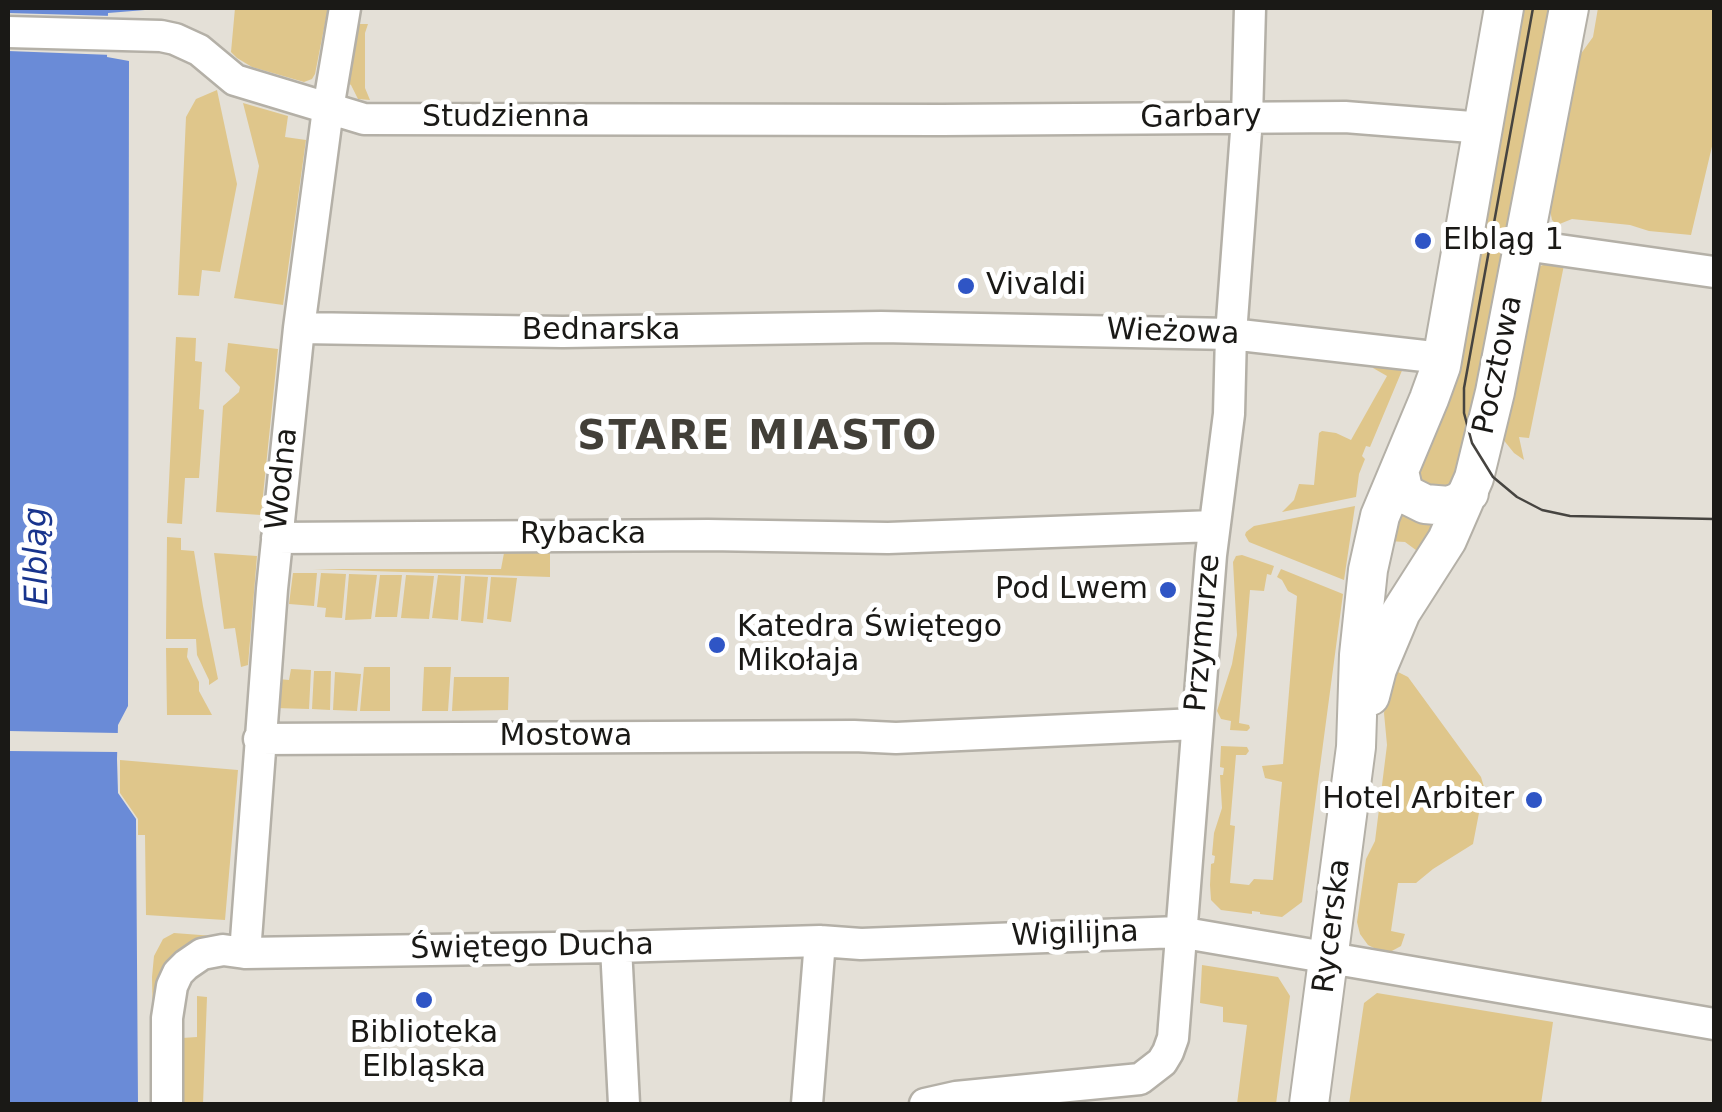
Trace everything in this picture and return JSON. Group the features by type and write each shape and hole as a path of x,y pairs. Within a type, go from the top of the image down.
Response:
{"main road":[{"name":"Pocztowa","path":"1380,516 1437,380 1504,8"},
{"name":"Pocztowa","path":"1447,540 1480,458 1569,8"},
{"path":"1399,471 1403,489 1425,504 1449,506 1468,493"},
{"name":"Rycerska","path":"1309,1104 1356,747 1359,655 1368,570 1380,516"},
{"name":"Rycerska","path":"1356,747 1377,669 1402,612 1447,540"},
{"path":"1368,570 1384,548 1399,547 1418,560 1420,576 1416,587"}],"street":[{"name":"Wodna","path":"244,954 259,739 299,328 345,8"},
{"name":"Przymurze","path":"926,1104 956,1097 1140,1080 1168,1052 1214,526 1229,414 1250,8"},
{"name":"Studzienna","path":"8,32 175,39 198,50 235,80 364,119 918,119"},
{"name":"Garbary","path":"918,119 1345,117 1484,128"},
{"path":"1524,245 1714,272"},
{"name":"Bednarska","path":"299,328 563,332 903,328"},
{"name":"Wieżowa","path":"903,328 1231,334 1442,358"},
{"name":"Rybacka","path":"277,538 888,538 1214,526"},
{"name":"Mostowa","path":"259,739 874,737 1196,724"},
{"name":"Wigilijna","path":"820,941 861,944 1179,932 1714,1024"},
{"path":"807,1104 820,941"},
{"name":"Świętego Ducha","path":"167,1104 167,1018 172,986 178,973 202,954 223,950 244,954 820,941"},
{"path":"616,947 624,1104"}],"shaded area":[{"path":"235,8 328,8 312,79 304,82 252,67 237,58 231,52"},
{"path":"1514,8 1558,8 1472,448 1446,497 1410,475"},
{"path":"1598,8 1714,8 1714,138 1691,235 1572,219 1557,225 1552,220 1550,210 1580,55 1593,37"},
{"path":"353,24 368,24 365,88 370,100 358,99 351,85 343,80"},
{"path":"217,90 237,184 220,272 202,270 199,296 178,295 186,117 196,99"},
{"path":"243,103 288,116 285,137 306,140 283,305 234,298 259,166"},
{"path":"1548,263 1564,265 1529,438 1519,437 1524,460 1498,433 1538,267"},
{"path":"176,337 196,338 195,361 202,362 199,409 204,410 199,478 185,478 182,524 167,523"},
{"path":"228,343 278,349 261,515 216,512 223,406 240,387 225,371"},
{"path":"1406,361 1370,447 1366,446 1362,456 1365,459 1356,497 1282,512 1294,500 1299,484 1314,485 1319,433 1336,433 1351,440 1387,376 1373,368 1372,362"},
{"path":"1399,500 1438,514 1420,553 1405,542 1388,541"},
{"path":"1355,506 1344,580 1249,542 1245,535 1254,526"},
{"path":"167,537 181,538 181,550 194,551 218,679 209,685 197,655 196,639 166,639"},
{"path":"550,552 550,577 313,569 501,569 504,553"},
{"path":"214,553 257,556 248,665 241,667 235,628 224,629"},
{"path":"1242,555 1274,566 1271,575 1267,574 1264,591 1250,590 1239,723 1249,725 1247,731 1230,730 1231,721 1221,719 1217,711 1237,635 1233,562"},
{"path":"1281,569 1343,594 1302,902 1282,917 1221,910 1211,900 1210,885 1214,833 1222,808 1221,746 1247,747 1249,751 1236,755 1230,883 1249,885 1254,879 1273,880 1282,782 1265,778 1262,766 1283,764 1297,596 1277,577"},
{"path":"293,573 317,573 314,606 289,604"},
{"path":"321,573 346,574 342,618 325,617 326,608 317,607"},
{"path":"349,574 377,575 371,619 345,620"},
{"path":"380,575 402,575 397,617 375,617"},
{"path":"406,575 434,576 429,619 401,618"},
{"path":"438,575 461,576 458,620 432,618"},
{"path":"465,576 488,577 483,623 461,621"},
{"path":"491,577 517,578 511,622 487,619"},
{"path":"166,648 188,648 187,657 199,691 212,715 167,715"},
{"path":"364,667 390,667 390,711 360,711"},
{"path":"424,667 451,667 448,711 422,711"},
{"path":"291,669 311,670 309,709 275,708 278,679 289,680"},
{"path":"314,671 331,671 330,710 312,709"},
{"path":"1396,671 1408,677 1481,777 1484,787 1473,844 1416,883 1398,883 1391,931 1405,934 1401,946 1390,952 1368,945 1357,922 1366,859 1375,841 1387,745 1384,713 1389,678"},
{"path":"335,672 361,674 357,711 333,710"},
{"path":"454,677 509,677 508,710 452,711"},
{"path":"120,760 238,770 225,920 146,915 145,835 138,835 138,819 120,793"},
{"path":"174,933 214,936 187,946 174,956 153,1027 154,956 163,939"},
{"path":"1202,965 1278,977 1290,996 1276,1104 1237,1104 1247,1025 1223,1022 1223,1007 1200,1003"},
{"path":"1377,993 1553,1022 1541,1104 1349,1104 1364,1003"},
{"path":"197,996 207,997 203,1104 184,1104 182,1038 197,1037"}],"water":[{"name":"Elbląg","path":"8,8 145,8 108,13 107,57 129,61 128,706 118,725 117,759 118,793 136,819 138,1104 8,1104"}],"pier":[{"path":"8,13 113,16 112,55 8,51"},
{"path":"8,731 118,733 118,752 8,751"}],"tram line":[{"path":"1533,8 1464,388 1464,413 1472,443 1493,477 1517,497 1542,510 1570,516 1714,519"}],"place":[{"name":"Elbląg 1","path":"1423,241"},
{"name":"Vivaldi","path":"966,286"},
{"name":"Pod Lwem","path":"1168,590"},
{"name":"Katedra Świętego Mikołaja","path":"717,645"},
{"name":"Hotel Arbiter","path":"1534,800"},
{"name":"Biblioteka Elbląska","path":"424,1000"}],"district":[{"name":"STARE MIASTO","path":"758,439"}]}
